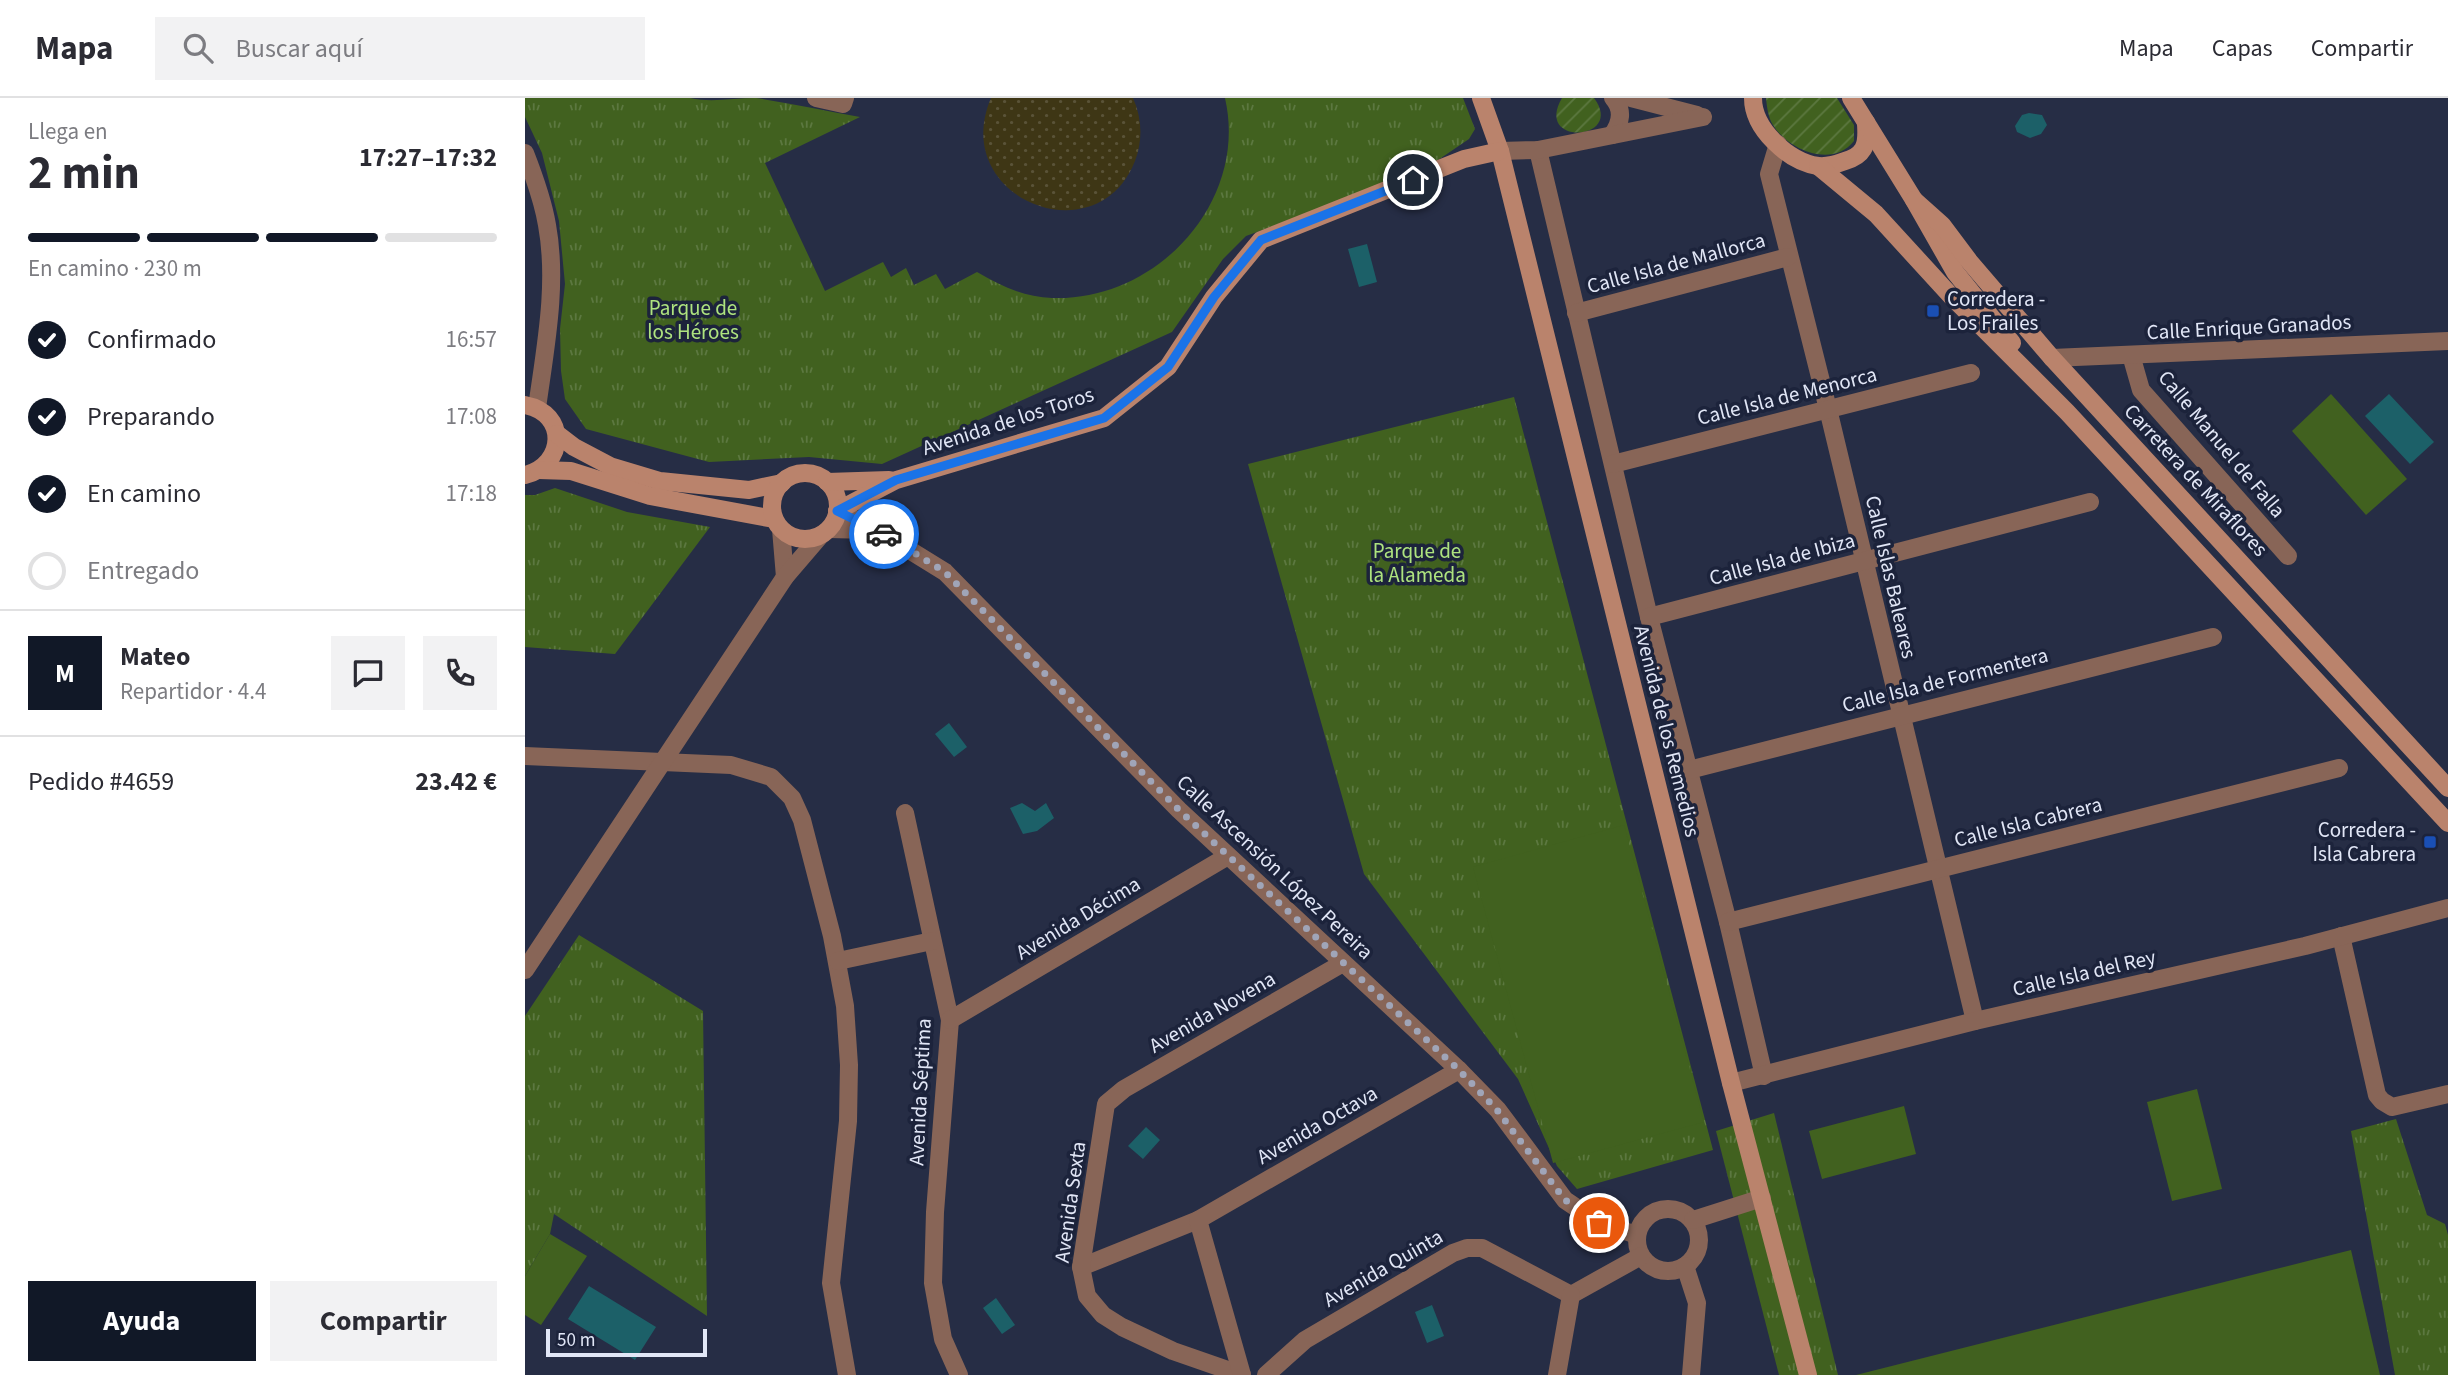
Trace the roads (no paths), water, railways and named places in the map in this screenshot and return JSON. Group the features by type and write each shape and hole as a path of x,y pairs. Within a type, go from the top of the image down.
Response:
{"main road":[{"name":"Avenida de los Remedios","path":"1482,98 1500,151 1731,1083 1808,1375"},
{"name":"Carretera de Miraflores","path":"1851,98 1955,272 2067,412"},
{"path":"1751,100 1760,123 1778,144"},
{"path":"1818,166 1835,165 1854,158 1864,148 1866,122"},
{"name":"Carretera de Miraflores","path":"1778,144 1799,159 1818,166 1876,214 1951,296 2067,412 2448,823"},
{"name":"Avenida de los Toros","path":"837,511 896,480 1104,418 1168,367 1214,297 1261,240 1464,159 1500,151"},
{"name":"Carretera de Miraflores","path":"1914,200 1942,225 1969,261 2052,358 2448,788"},
{"path":"531,406 546,414 557,435 556,448 550,461 532,472"},
{"path":"557,435 610,466 660,481 749,490 782,483"},
{"path":"532,472 571,471 650,496 747,512 778,524 789,535 800,539 811,539 825,532 837,511 834,490 817,475 804,473 792,476 774,493 772,506 778,524"},
{"name":"Avenida de los Toros","path":"827,482 896,480"}],"street":[{"path":"816,98 843,104 845,98"},
{"path":"1612,135 1620,125 1620,113 1613,98"},
{"path":"1500,151 1538,149 1703,117 1631,98"},
{"name":"Calle Islas Baleares","path":"1778,144 1769,174 1975,1021"},
{"name":"Avenida de los Remedios","path":"1538,149 1649,617 1728,922 1764,1076"},
{"path":"525,153 547,225 551,286 531,406"},
{"name":"Calle Isla de Mallorca","path":"1576,313 1788,257"},
{"name":"Calle Enrique Granados","path":"2052,358 2448,341"},
{"name":"Calle Manuel de Falla","path":"2131,355 2141,390 2288,556"},
{"name":"Calle Isla de Menorca","path":"1613,464 1971,373"},
{"name":"Calle Isla de Ibiza","path":"1649,617 2090,502"},
{"name":"Calle Ascensión López Pereira","path":"837,511 877,530 945,572 1179,810 1459,1070 1497,1110 1565,1200 1599,1223 1637,1235"},
{"path":"778,524 785,577"},
{"name":"Calle Ascensión López Pereira","path":"825,532 877,530"},
{"path":"525,970 785,577 825,532"},
{"name":"Calle Isla de Formentera","path":"1689,770 2213,637"},
{"path":"525,755 731,765 771,777 792,797 802,820 838,961 845,1006 849,1065 848,1121 831,1283 848,1375"},
{"name":"Calle Isla Cabrera","path":"1728,922 2339,768"},
{"name":"Avenida Séptima","path":"905,813 950,1020 935,1212 933,1283 943,1339 959,1375"},
{"name":"Avenida Décima","path":"950,1020 1228,856"},
{"name":"Calle Isla del Rey","path":"1731,1083 1975,1021 2341,936 2448,908"},
{"path":"2341,936 2377,1095 2392,1107 2448,1094"},
{"path":"838,961 932,941"},
{"name":"Avenida Novena","path":"1107,1104 1124,1089 1343,963"},
{"name":"Avenida Octava","path":"1081,1268 1198,1220 1459,1070"},
{"name":"Avenida Sexta","path":"1107,1104 1081,1268 1087,1296 1103,1315 1122,1327 1173,1351 1242,1375"},
{"path":"1693,1220 1762,1198"},
{"path":"1667,1208 1681,1211 1693,1220 1699,1236 1696,1252 1685,1266 1674,1270 1661,1270 1650,1265 1641,1256 1637,1235 1642,1221 1653,1212 1667,1208"},
{"path":"1198,1220 1242,1375"},
{"name":"Avenida Quinta","path":"1266,1375 1305,1340 1453,1253 1467,1248 1482,1248 1571,1295"},
{"path":"1557,1375 1571,1295 1641,1256"},
{"path":"1685,1266 1697,1303 1691,1375"}],"place":[{"name":"Corredera - Los Frailes","path":"1933,311"},
{"name":"Corredera - Isla Cabrera","path":"2430,842"}],"park label":[{"name":"Parque de los Héroes","path":"693,320"},
{"name":"Parque de la Alameda","path":"1417,563"}]}
